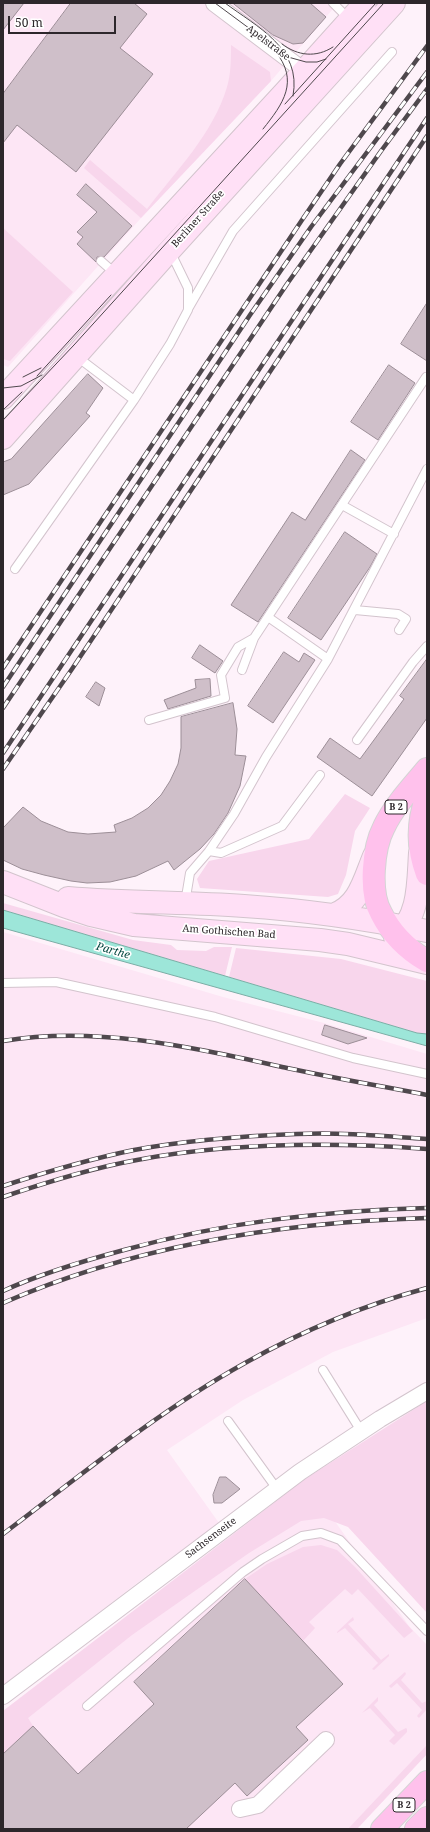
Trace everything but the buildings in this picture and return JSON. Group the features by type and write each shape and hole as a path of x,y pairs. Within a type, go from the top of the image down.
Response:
{"main road":[{"name":"Berliner Straße","path":"3,438 170,250 313,78 350,20 365,3"},
{"name":"Berliner Straße","path":"3,398 13,379 313,78 394,3"},
{"name":"B 2","path":"427,769 388,818 375,852 374,873 377,902 381,913 397,929 409,949 427,962"},
{"name":"B 2","path":"427,796 420,818 420,853 427,874"},
{"path":"333,915 347,908 355,898 375,852"},
{"path":"371,950 411,919 414,907 420,853"},
{"name":"Am Gothischen Bad","path":"3,882 91,915 134,925 297,937 331,941 427,962"},
{"name":"Am Gothischen Bad","path":"33,894 101,901 245,906 333,915 397,929 427,930"},
{"name":"B 2","path":"382,1829 427,1782"},
{"name":"B 2","path":"416,1829 427,1818"}],"street":[{"name":"Apelstraße","path":"214,3 313,78"},
{"name":"Sachsenseite","path":"3,1696 277,1489 361,1431 427,1391"},
{"path":"240,1809 258,1805 326,1740"}],"lane":[{"path":"334,3 350,20"},
{"path":"15,569 134,400 170,344 233,231 392,52"},
{"path":"170,250 188,288 188,310"},
{"path":"101,261 117,275"},
{"path":"75,356 134,400"},
{"path":"242,670 254,638 426,377 427,378"},
{"path":"185,903 190,873 209,852 234,814 266,757 328,660 427,469"},
{"path":"342,505 394,534"},
{"path":"355,610 398,614 406,619 399,630"},
{"path":"268,617 328,660"},
{"path":"149,720 225,698 221,675 238,647 254,638"},
{"path":"357,740 413,662 427,646"},
{"path":"209,852 221,853 282,826 320,775"},
{"path":"3,983 56,982 215,1017 353,1058 427,1074"},
{"path":"324,1370 361,1431"},
{"path":"228,1420 277,1489"},
{"path":"87,1706 243,1572 302,1536 321,1533 340,1540 427,1631"}],"shaded area":[{"path":"3,3 338,3 271,81 141,218 8,367 3,365"},
{"path":"231,45 270,72 271,81 141,218 84,168 90,160 147,209 193,151 213,121 227,87"},
{"path":"3,228 73,292 10,361 3,359"},
{"path":"345,794 370,808 355,831 346,875 338,894 328,897 200,888 197,879 209,861 309,839"},
{"path":"3,903 133,940 171,945 177,950 206,951 214,947 232,947 225,976 3,910"},
{"path":"3,932 223,997 324,1023 427,1054 427,1318 333,1352 243,1400 167,1450 219,1523 141,1580 3,1687"},
{"path":"236,948 341,959 427,981 427,1034 417,1033 229,977"},
{"path":"427,1401 427,1613 348,1527 324,1518 301,1521 249,1553 132,1635 28,1718 33,1726 3,1754 3,1711 305,1479"},
{"path":"305,1479 409,1626 427,1645 427,1754 357,1829 3,1829 3,1711"},
{"path":"321,1545 337,1550 355,1567 413,1631 404,1638 358,1589 352,1595 345,1589 309,1622 315,1628 303,1641 245,1579 267,1564 303,1547"},
{"path":"353,1617 354,1620 348,1624 381,1660 389,1654 389,1656 374,1670 372,1669 378,1663 345,1628 337,1633"},
{"path":"405,1672 406,1674 401,1680 422,1703 427,1701 427,1709 419,1718 417,1716 422,1710 397,1683 391,1688 389,1686"},
{"path":"378,1697 378,1701 374,1705 398,1732 406,1728 407,1729 407,1732 394,1745 389,1741 395,1735 370,1708 362,1713"},
{"path":"427,1745 427,1754 357,1829 348,1829"}],"water":[{"name":"Parthe","path":"3,910 417,1033 427,1034 427,1046 3,928"}],"tram line":[{"path":"215,3 288,57 306,62 317,62 326,59"},
{"path":"225,3 263,30 284,52 291,65 294,79 293,96"},
{"path":"285,104 376,3"},
{"path":"3,420 74,345 384,3"},
{"path":"282,44 294,51 307,54 320,53 333,47"},
{"path":"263,129 277,110 286,92 286,72 275,51"},
{"path":"37,376 111,295"},
{"path":"23,377 41,368"},
{"path":"3,388 21,386 42,375"},
{"path":"3,410 22,392"}],"railway":[{"path":"3,668 340,164 427,46"},
{"path":"3,687 250,315 311,227 427,72"},
{"path":"3,708 287,284 381,151 427,89"},
{"path":"3,753 427,118"},
{"path":"3,769 72,669 427,136"},
{"path":"3,1041 38,1037 74,1036 110,1037 146,1041 181,1046 427,1095"},
{"path":"3,1186 68,1166 134,1150 195,1141 256,1136 313,1134 427,1139"},
{"path":"3,1197 86,1171 173,1154 282,1145 355,1145 427,1149"},
{"path":"3,1291 78,1263 162,1240 199,1232 237,1225 312,1215 427,1208"},
{"path":"3,1303 53,1283 105,1266 211,1240 265,1231 319,1225 373,1220 427,1218"},
{"path":"3,1534 151,1422 245,1363 289,1340 334,1320 380,1302 427,1288"}]}
